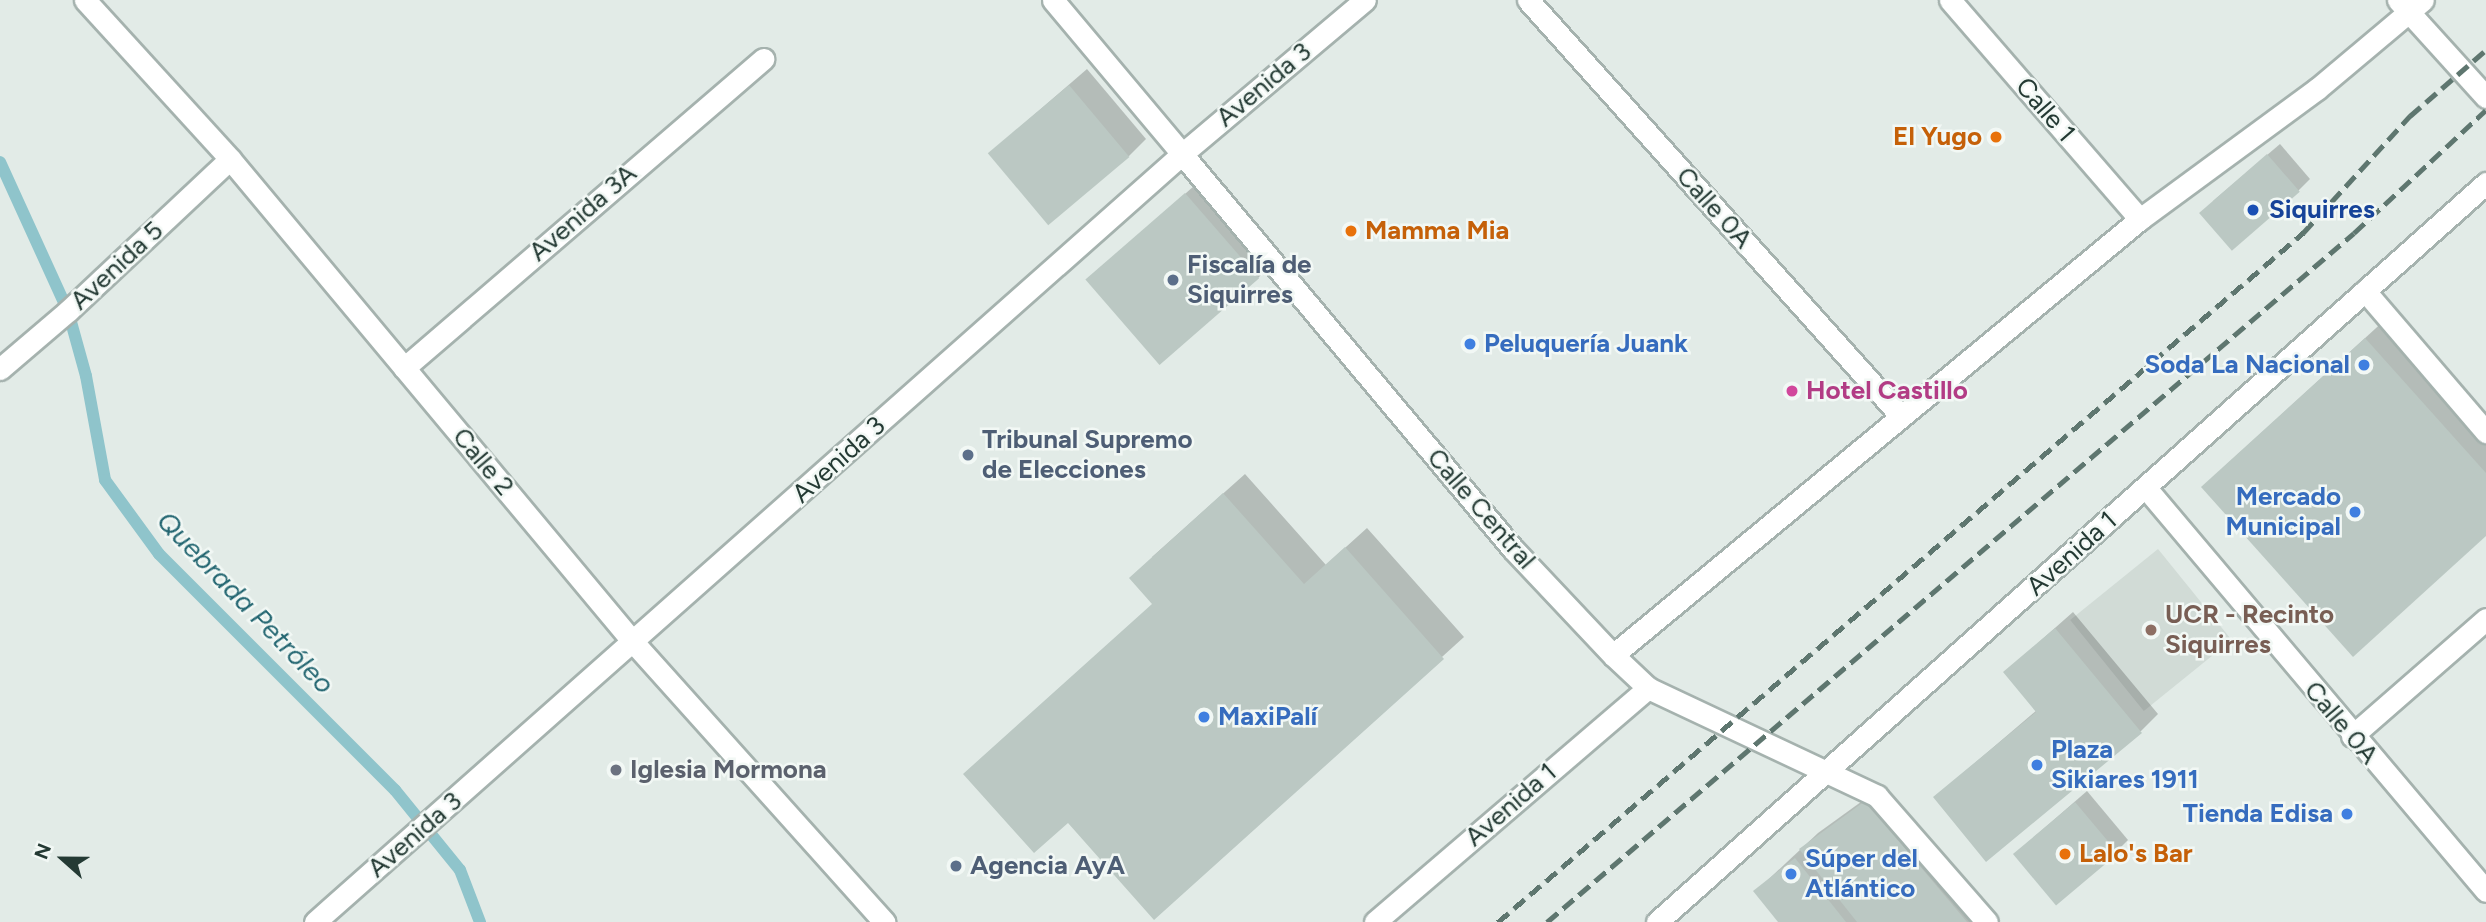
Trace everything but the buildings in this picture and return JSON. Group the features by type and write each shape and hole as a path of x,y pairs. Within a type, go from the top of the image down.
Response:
{"street":[{"name":"Calle 2","path":"85,0 230,159 634,643 884,922"},
{"name":"Calle Central","path":"1053,0 1513,548 1612,655 1648,688 1877,796 1987,922"},
{"name":"Avenida 3","path":"316,922 634,643 1182,154 1365,0"},
{"name":"Calle 0A","path":"1528,0 1900,415"},
{"name":"Calle 1","path":"1950,0 2140,219"},
{"path":"1612,655 2140,219 2317,89 2410,4 2486,97"},
{"name":"Avenida 3A","path":"404,368 763,59"},
{"name":"Avenida 5","path":"0,369 68,312 230,159"},
{"name":"Avenida 1","path":"1657,922 2486,183"},
{"path":"2365,291 2486,432"},
{"name":"Calle 0A","path":"2146,488 2352,736 2486,891"},
{"path":"2352,736 2486,619"},
{"name":"Avenida 1","path":"1375,922 1648,688"}],"shaded area":[{"name":"UCR - Recinto Siquirres","path":"2158,549 2232,640 2144,711 2070,620"}],"waterway":[{"name":"Quebrada Petróleo","path":"0,162 68,311 86,376 105,480 159,554 395,790 460,870 480,922"}],"railway":[{"path":"1498,922 2303,233 2410,116 2486,50"},
{"path":"1547,922 2354,233 2486,110"}],"place":[{"name":"El Yugo","path":"1996,137"},
{"name":"Siquirres","path":"2253,210"},
{"name":"Mamma Mia","path":"1351,231"},
{"name":"Fiscalía de Siquirres","path":"1173,280"},
{"name":"Peluquería Juank","path":"1470,344"},
{"name":"Soda La Nacional","path":"2364,365"},
{"name":"Hotel Castillo","path":"1792,391"},
{"name":"Tribunal Supremo de Elecciones","path":"968,455"},
{"name":"Mercado Municipal","path":"2355,512"},
{"name":"UCR - Recinto Siquirres","path":"2151,630"},
{"name":"MaxiPalí","path":"1204,717"},
{"name":"Plaza Sikiares 1911","path":"2037,765"},
{"name":"Iglesia Mormona","path":"616,770"},
{"name":"Tienda Edisa","path":"2347,814"},
{"name":"Lalo's Bar","path":"2065,854"},
{"name":"Agencia AyA","path":"956,866"},
{"name":"Súper del Atlántico","path":"1791,874"}]}
